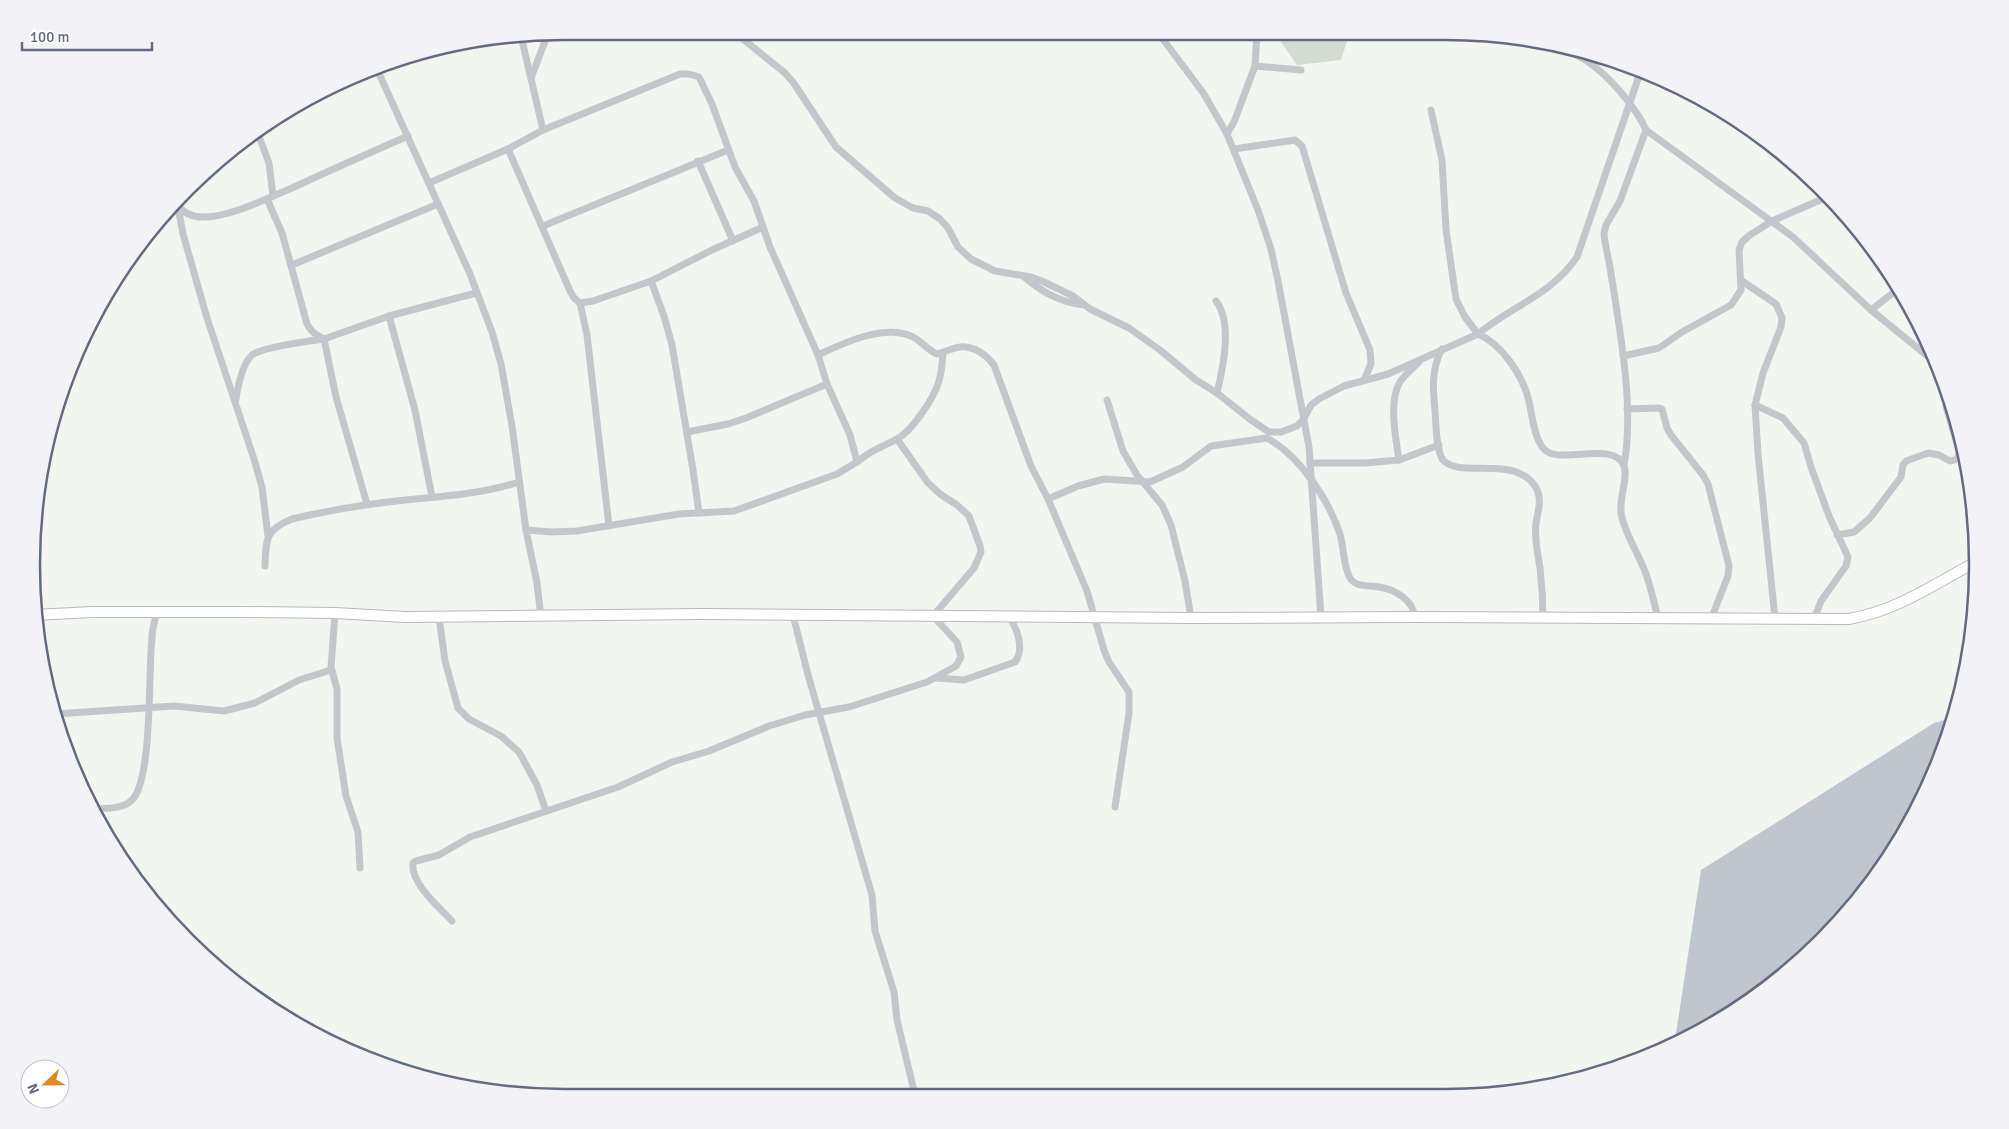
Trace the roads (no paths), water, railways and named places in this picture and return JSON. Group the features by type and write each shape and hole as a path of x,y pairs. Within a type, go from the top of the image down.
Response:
{"main road":[{"path":"42,615 157,611 335,612 405,617 793,615 1849,619 1872,615 1888,609 1912,598 1969,566"}],"street":[{"path":"744,40 786,73 836,147 875,182 904,204 928,210 940,219 948,228 958,247 971,259 995,271 1023,275 1042,281 1073,296 1084,305 1136,332 1196,380 1217,392 1244,415 1270,432 1290,429 1303,420 1312,405 1319,399 1344,386 1388,374 1478,334 1504,315 1552,286 1570,268 1577,257 1639,78"},
{"path":"1164,40 1204,94 1227,134 1258,210 1270,249 1278,281 1310,463 1321,617"},
{"path":"1227,134 1234,122 1255,66 1257,40"},
{"path":"531,79 546,41"},
{"path":"522,42 543,130"},
{"path":"1580,58 1598,69 1640,117 1646,130 1772,222 1811,253 1872,310 1924,353"},
{"path":"1255,66 1301,70"},
{"path":"380,74 438,204 492,332 501,364 512,426 526,530 537,583 541,617"},
{"path":"428,183 508,149 543,130 680,74 689,74 701,80 735,167 754,201 763,227 818,355 850,435 857,462"},
{"path":"1431,110 1442,160 1446,230 1456,299 1465,317 1478,334 1487,338 1505,355 1521,381 1543,449 1551,454 1612,456 1619,459 1624,465"},
{"path":"1646,130 1620,201 1606,225 1604,234 1623,356 1627,409 1625,473 1619,506 1622,519 1646,574 1658,618"},
{"path":"181,208 190,214 207,217 220,215 270,197 408,136"},
{"path":"259,138 269,163 270,197 292,265 307,324 312,332 324,338"},
{"path":"1234,149 1285,140 1295,140 1302,146 1346,293 1370,350 1371,364 1364,380"},
{"path":"508,149 570,291 580,303 587,335 609,526"},
{"path":"543,226 728,150"},
{"path":"698,161 732,241"},
{"path":"1623,356 1659,348 1682,332 1731,305 1741,290 1739,250 1742,242 1772,222 1821,200"},
{"path":"292,265 438,204"},
{"path":"178,211 195,275 262,487 268,536 265,566"},
{"path":"580,303 593,302 651,281 763,227"},
{"path":"651,281 668,330 699,513"},
{"path":"1742,281 1776,304 1782,318 1781,327 1763,372 1755,405 1758,464 1775,618"},
{"path":"235,402 244,369 252,355 268,349 324,338 389,316 476,292"},
{"path":"1872,310 1893,293"},
{"path":"1216,301 1224,314 1224,359 1217,392"},
{"path":"389,316 417,418 432,497"},
{"path":"818,355 844,343 882,332 893,332 913,336 931,352 937,354 967,346 987,356 994,365 1023,447 1085,584 1106,656 1129,692 1130,698 1115,807"},
{"path":"324,338 336,397 367,504"},
{"path":"1442,349 1436,359 1433,382 1439,445 1443,460 1452,466 1498,468 1513,471 1527,478 1535,487 1540,505 1536,523 1536,539 1543,618"},
{"path":"526,530 552,532 609,526 679,514 734,512 836,474 877,448 897,439 913,424 938,386 942,371 943,353"},
{"path":"1398,460 1394,421 1396,394 1400,382 1425,356"},
{"path":"686,432 728,424 746,418 828,384"},
{"path":"1107,400 1123,451 1144,483 1162,505 1171,525 1185,581 1191,618"},
{"path":"1755,405 1783,418 1804,443 1811,467 1837,535 1846,553 1848,561 1821,601 1814,619"},
{"path":"1627,409 1662,409 1671,435 1708,484 1729,566 1728,576 1711,619"},
{"path":"1048,499 1078,486 1104,479 1123,479 1144,483 1155,480 1182,467 1211,446 1267,438 1286,450 1297,462 1334,519 1340,536 1349,578 1356,584 1381,587 1404,598 1411,604 1414,610 1414,617"},
{"path":"452,921 426,895 412,870 413,863 439,855 470,837 618,787 672,762 710,751 769,726 818,712 848,707 937,678 956,666 960,661 961,652 957,642 933,616 974,568 981,552 980,546 969,516 957,505 940,494 928,482 897,439"},
{"path":"1310,463 1365,464 1398,460 1439,445"},
{"path":"1837,535 1854,532 1870,518 1901,477 1903,465 1906,461 1928,453 1939,455 1950,462 1958,458"},
{"path":"268,536 274,528 292,520 367,504 478,492 501,488 519,482"},
{"path":"100,808 123,805 132,800 138,792 144,767 152,638 157,611"},
{"path":"335,612 332,670 338,694 338,738 342,777 350,811 357,823 360,868"},
{"path":"793,615 818,712 872,895 875,931 894,992 897,1020 914,1089"},
{"path":"937,678 964,680 1015,662 1019,655 1018,638 1010,616"},
{"path":"439,617 443,651 458,708 469,719 501,736 520,752 537,785 546,811"},
{"path":"62,713 188,706 224,711 266,698 299,680 332,670"}]}
